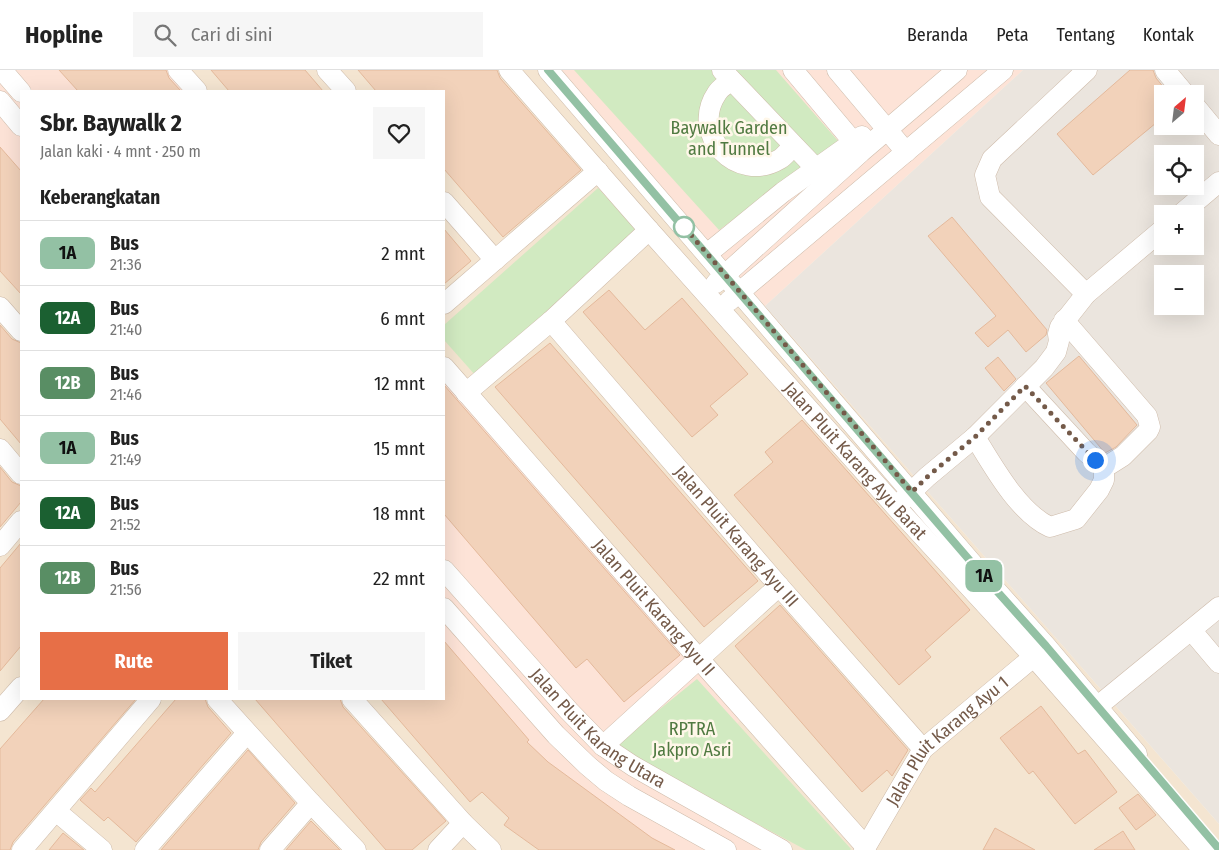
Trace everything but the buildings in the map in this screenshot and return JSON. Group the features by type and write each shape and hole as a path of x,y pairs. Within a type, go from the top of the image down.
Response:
{"street":[{"path":"2,70 20,91"},
{"path":"178,70 196,90"},
{"path":"327,70 345,90"},
{"name":"Jalan Pluit Karang Ayu Barat","path":"509,70 896,507 1040,651"},
{"name":"Jalan Pluit Karang Ayu Barat","path":"548,70 912,492 1203,850"},
{"path":"792,70 857,147 881,172"},
{"path":"837,70 906,152"},
{"path":"705,292 725,275 822,175 957,70"},
{"path":"720,309 1003,70"},
{"path":"1086,294 990,196 985,175 992,159 1087,70"},
{"path":"1165,70 1178,85"},
{"path":"794,146 780,159 763,166 745,165 728,158 715,144 709,127 710,108 727,75 848,201"},
{"path":"0,101 20,125"},
{"path":"1204,117 1219,135"},
{"path":"445,303 598,172"},
{"path":"683,268 706,253 783,192 822,175"},
{"path":"1192,205 1219,182"},
{"path":"445,203 495,260"},
{"path":"466,393 551,321 649,230"},
{"path":"896,507 927,477 975,437 1044,368 1056,352 1059,341 1058,334 1064,320 1086,294 1154,237"},
{"path":"0,307 20,330"},
{"path":"1064,320 1148,416 1150,424 1148,431 1131,450 1104,468"},
{"name":"Jalan Pluit Karang Ayu III","path":"551,321 779,586 923,749"},
{"name":"Jalan Pluit Karang Ayu II","path":"445,368 865,848"},
{"path":"975,437 1018,500 1037,521 1050,527 1076,519 1099,490 1104,480 1104,468 1086,452 1025,386"},
{"path":"0,449 20,473"},
{"path":"0,546 20,522"},
{"name":"Jalan Pluit Karang Utara","path":"445,571 569,711 604,746 633,766 782,850"},
{"path":"604,746 779,586"},
{"path":"445,609 466,595"},
{"path":"1092,712 1219,607"},
{"name":"Jalan Pluit Karang Utara","path":"445,609 556,735 587,765 606,781 629,796 726,850"},
{"path":"1192,631 1219,663"},
{"name":"Jalan Pluit Karang Ayu 1","path":"865,848 923,749 1040,651"},
{"path":"0,711 20,688"},
{"path":"22,850 150,700"},
{"path":"218,700 356,850"},
{"path":"353,700 463,824 491,850"},
{"name":"Jalan Pluit Karang Ayu Barat","path":"1092,712 1219,849"},
{"path":"145,850 247,733"},
{"path":"270,850 311,803"},
{"path":"56,811 102,850"},
{"path":"438,850 463,824"}],"shaded area":[{"path":"0,70 173,70 191,90 20,90 20,236 0,213"},
{"path":"173,70 553,70 765,306 1219,824 1219,850 783,850 677,796 445,375 445,90 191,90"},
{"path":"560,70 1023,70 765,306"},
{"path":"1023,70 1219,70 1219,824 765,306"},
{"path":"0,213 20,236 20,700 435,700 505,779 592,850 0,850"},
{"path":"445,374 747,712 677,795 783,850 592,850 505,779 435,700 445,700"}],"green space":[{"name":"Baywalk Garden and Tunnel","path":"574,70 776,70 839,142 719,230"},
{"path":"598,188 638,232 476,376 445,341 445,324"},
{"name":"RPTRA Jakpro Asri","path":"697,679 850,850 806,850 613,747"}],"bus line":[{"name":"1A","path":"548,70 1219,849"}],"route":[{"path":"684,227 679,221 912,492 975,437 1025,386 1074,440 1095,460"}]}
